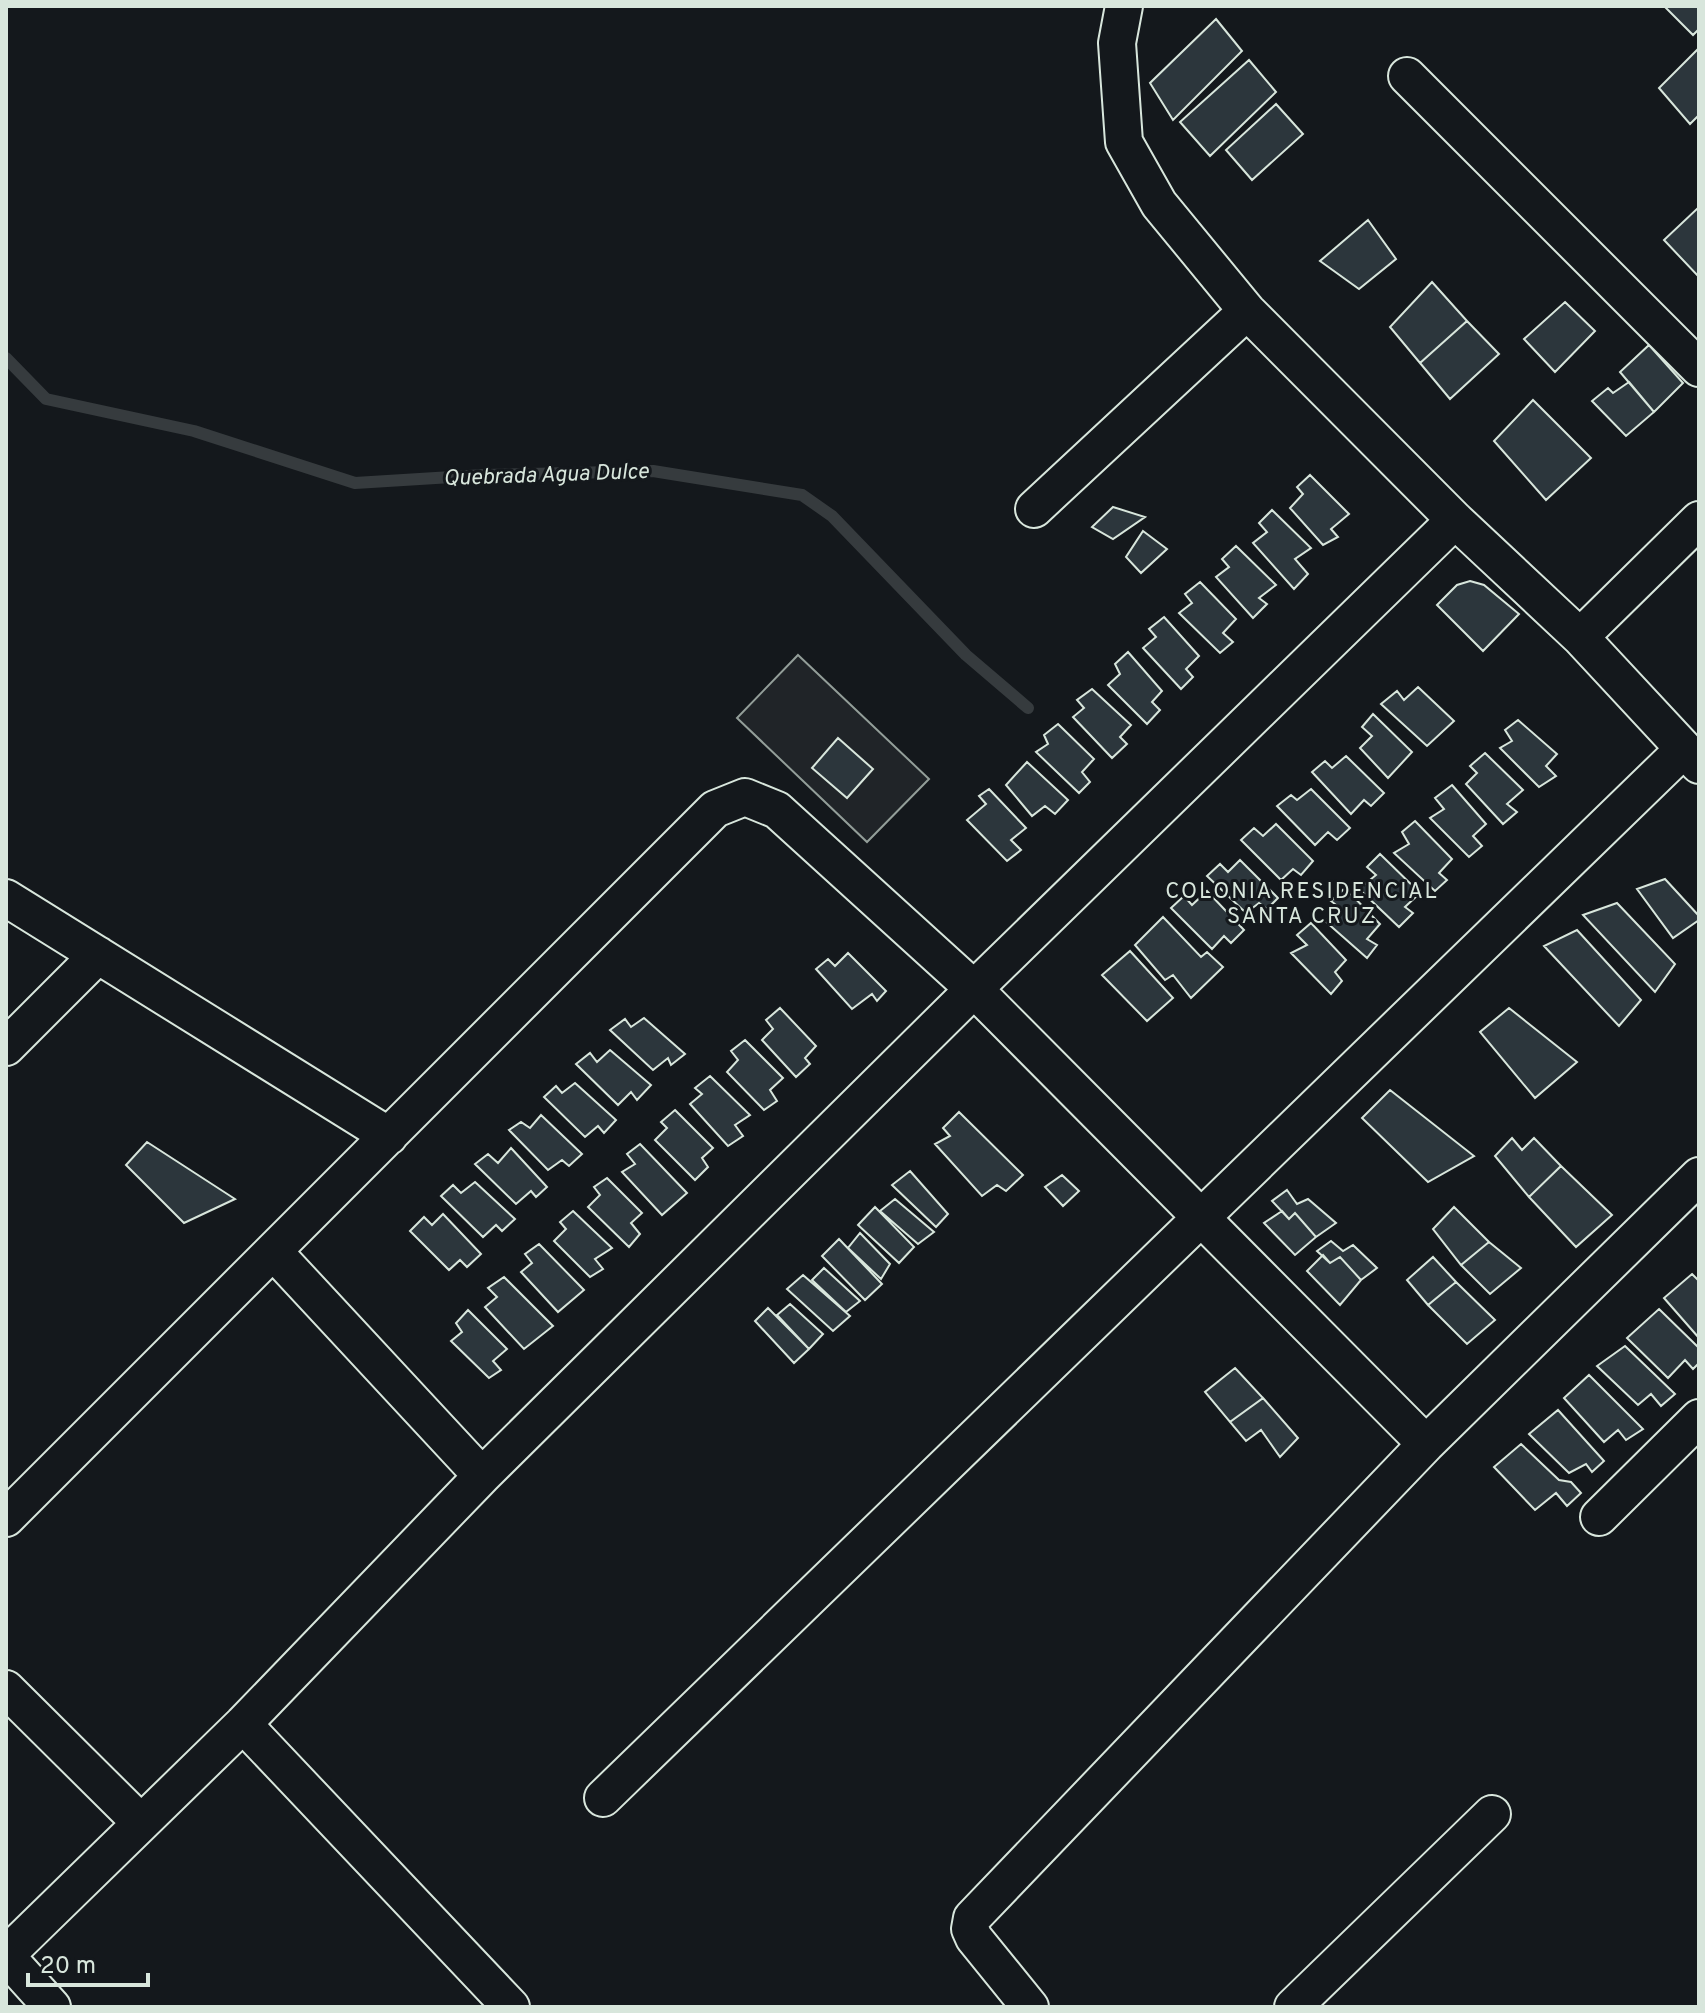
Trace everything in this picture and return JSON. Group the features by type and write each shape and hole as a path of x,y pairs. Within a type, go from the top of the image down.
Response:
{"street":[{"path":"603,1798 1200,1217 1692,757 1580,637 1455,520 1247,311 1159,204 1124,142 1117,43 1124,6"},
{"path":"1407,76 1699,368"},
{"path":"1034,509 1247,311"},
{"path":"52,2007 6,1956 243,1724 482,1476 974,989 1455,520"},
{"path":"1580,637 1699,520"},
{"path":"6,1518 715,809 745,797 777,810 974,989 1426,1444"},
{"path":"6,898 389,1136"},
{"path":"6,1047 98,955"},
{"path":"1030,2007 974,1938 970,1929 972,1918 1426,1444 1699,1176"},
{"path":"273,1251 482,1476"},
{"path":"1599,1517 1699,1418"},
{"path":"6,1689 140,1822"},
{"path":"243,1724 511,2007"},
{"path":"1293,2007 1492,1814"}],"shaded area":[{"path":"798,655 929,779 867,842 737,718"}],"building":[{"path":"1664,6 1699,6 1699,29 1693,35"},
{"path":"1216,19 1242,51 1173,120 1150,83"},
{"path":"1699,48 1699,115 1690,124 1659,88"},
{"path":"1249,60 1276,92 1210,156 1180,122"},
{"path":"1276,104 1303,134 1252,180 1226,150"},
{"path":"1699,207 1699,277 1664,240"},
{"path":"1368,220 1396,259 1359,289 1320,261"},
{"path":"1432,282 1467,321 1420,363 1390,327"},
{"path":"1565,302 1595,331 1555,372 1524,339"},
{"path":"1467,321 1499,354 1450,399 1420,363"},
{"path":"1649,345 1683,383 1654,412 1620,372"},
{"path":"1629,382 1654,412 1626,436 1592,401 1608,388 1613,393"},
{"path":"1533,400 1591,458 1546,500 1494,441"},
{"path":"1310,475 1349,514 1331,529 1338,537 1323,545 1290,508 1303,494 1297,487"},
{"path":"1113,507 1145,517 1113,539 1092,527"},
{"path":"1272,510 1311,548 1295,559 1308,574 1294,589 1253,543 1267,532 1259,523"},
{"path":"1143,531 1167,549 1141,573 1126,557"},
{"path":"1236,546 1276,585 1259,598 1267,604 1253,618 1216,577 1229,567 1222,559"},
{"path":"1470,581 1484,585 1519,614 1483,651 1437,605 1457,585"},
{"path":"1200,582 1236,619 1223,633 1233,642 1220,653 1179,613 1192,603 1185,594"},
{"path":"1164,617 1199,656 1186,669 1193,677 1181,689 1143,648 1156,637 1149,629"},
{"path":"1128,652 1162,691 1152,702 1160,710 1147,724 1108,685 1120,674 1115,664"},
{"path":"1418,687 1454,721 1427,746 1381,704 1397,691 1404,700"},
{"path":"1092,689 1131,725 1120,737 1127,744 1112,758 1073,717 1084,708 1077,700"},
{"path":"1373,714 1412,752 1388,778 1360,748 1372,736 1362,727"},
{"path":"1518,720 1557,754 1546,766 1556,776 1539,787 1500,748 1512,741 1505,730"},
{"path":"1058,724 1094,759 1082,772 1090,782 1079,793 1036,752 1048,744 1044,735"},
{"path":"838,738 873,769 847,798 812,768"},
{"path":"1485,753 1523,790 1507,804 1517,812 1503,824 1466,784 1477,773 1470,766"},
{"path":"1346,756 1384,793 1371,806 1364,800 1351,814 1312,772 1325,761 1332,768"},
{"path":"1027,762 1068,800 1055,814 1045,806 1032,816 1006,785"},
{"path":"1452,785 1486,824 1473,836 1482,846 1469,857 1430,818 1444,809 1435,798"},
{"path":"989,789 1026,828 1011,840 1021,850 1007,861 967,820 986,804 979,796"},
{"path":"1311,789 1350,828 1337,840 1328,832 1315,845 1277,806 1291,795 1297,800"},
{"path":"1415,821 1452,859 1439,873 1447,880 1435,891 1394,853 1409,844 1402,832"},
{"path":"1276,824 1313,861 1301,875 1293,869 1281,880 1241,840 1254,828 1263,836"},
{"path":"1380,854 1420,893 1405,907 1413,913 1399,927 1359,889 1376,875 1367,867"},
{"path":"1240,860 1278,898 1267,909 1259,903 1246,913 1207,876 1220,864 1228,872"},
{"path":"1665,879 1699,916 1699,920 1673,938 1637,889"},
{"path":"1345,888 1380,924 1367,939 1377,945 1367,958 1325,921 1340,908 1331,901"},
{"path":"1207,891 1244,930 1231,943 1224,936 1212,949 1171,908 1184,896 1192,905"},
{"path":"1617,903 1675,964 1655,992 1583,915"},
{"path":"1163,917 1201,957 1207,952 1223,967 1191,998 1173,975 1165,980 1135,945"},
{"path":"1311,923 1346,960 1335,972 1342,981 1331,994 1291,953 1307,945 1297,935"},
{"path":"1577,930 1641,1000 1619,1026 1544,946"},
{"path":"1130,951 1173,998 1147,1021 1102,975"},
{"path":"848,953 886,991 877,1001 872,994 852,1009 816,969 828,959 835,966"},
{"path":"780,1008 816,1046 805,1058 810,1064 796,1077 762,1040 773,1029 766,1020"},
{"path":"1509,1008 1577,1062 1535,1098 1480,1032"},
{"path":"644,1018 685,1054 671,1065 668,1058 653,1070 610,1030 625,1019 631,1027"},
{"path":"745,1040 783,1078 770,1090 777,1101 764,1110 727,1072 738,1060 731,1051"},
{"path":"610,1050 651,1085 637,1100 631,1092 618,1105 576,1064 590,1053 597,1062"},
{"path":"710,1076 750,1115 735,1125 743,1136 728,1146 690,1104 702,1094 695,1088"},
{"path":"575,1083 616,1120 604,1133 598,1126 585,1137 544,1097 556,1086 562,1093"},
{"path":"1390,1090 1474,1156 1428,1182 1362,1118"},
{"path":"675,1110 713,1148 702,1158 708,1167 695,1180 655,1140 667,1128 661,1122"},
{"path":"959,1112 1023,1175 1006,1191 997,1185 982,1196 935,1144 950,1136 943,1128"},
{"path":"541,1115 582,1154 569,1166 562,1160 548,1170 509,1130 521,1122 530,1128"},
{"path":"1512,1138 1522,1150 1534,1138 1561,1166 1529,1197 1495,1156"},
{"path":"147,1142 235,1199 184,1223 126,1165"},
{"path":"640,1144 687,1193 662,1215 622,1172 635,1164 627,1154"},
{"path":"511,1148 547,1187 536,1197 531,1191 516,1204 475,1164 488,1154 498,1163"},
{"path":"1561,1166 1612,1215 1576,1247 1529,1197"},
{"path":"910,1171 948,1214 936,1227 892,1185"},
{"path":"1062,1175 1079,1191 1063,1206 1045,1187"},
{"path":"607,1178 642,1213 631,1223 640,1234 629,1247 588,1207 600,1195 594,1187"},
{"path":"475,1182 515,1219 502,1231 496,1225 483,1237 441,1196 453,1185 461,1193"},
{"path":"1287,1190 1297,1204 1308,1199 1336,1223 1316,1237 1295,1213 1289,1219 1272,1201"},
{"path":"895,1199 934,1232 918,1244 880,1211"},
{"path":"875,1207 914,1247 899,1263 858,1225"},
{"path":"1454,1207 1489,1242 1461,1265 1433,1229"},
{"path":"573,1211 612,1248 595,1259 603,1269 590,1277 554,1241 566,1229 560,1222"},
{"path":"1282,1211 1289,1219 1295,1213 1316,1237 1295,1255 1264,1223"},
{"path":"443,1214 481,1254 467,1267 460,1260 449,1270 410,1231 424,1217 432,1225"},
{"path":"860,1233 890,1264 881,1279 848,1248"},
{"path":"839,1239 882,1284 865,1300 822,1256"},
{"path":"1331,1241 1343,1251 1353,1245 1377,1268 1361,1280 1340,1257 1330,1263 1317,1251"},
{"path":"1489,1242 1521,1268 1490,1294 1461,1265"},
{"path":"539,1244 584,1290 558,1312 521,1272 532,1263 525,1254"},
{"path":"1323,1255 1330,1263 1340,1257 1361,1280 1340,1305 1307,1271"},
{"path":"1433,1257 1456,1282 1428,1305 1407,1280"},
{"path":"824,1268 860,1301 846,1312 812,1280"},
{"path":"1692,1274 1699,1281 1699,1338 1664,1298"},
{"path":"803,1275 850,1316 833,1331 787,1289"},
{"path":"504,1277 553,1326 524,1349 485,1307 497,1297 488,1288"},
{"path":"1456,1282 1495,1320 1467,1344 1428,1305"},
{"path":"790,1304 823,1334 809,1349 777,1315"},
{"path":"768,1308 809,1349 794,1363 755,1321"},
{"path":"1659,1309 1699,1348 1699,1363 1693,1369 1685,1360 1668,1378 1627,1338"},
{"path":"468,1310 507,1349 493,1361 501,1370 489,1378 451,1341 462,1332 456,1323"},
{"path":"1625,1346 1675,1394 1661,1406 1651,1394 1638,1405 1597,1366"},
{"path":"1235,1368 1263,1398 1230,1422 1205,1392"},
{"path":"1589,1375 1643,1429 1626,1440 1618,1430 1604,1442 1564,1398"},
{"path":"1263,1398 1298,1438 1280,1457 1261,1430 1246,1441 1230,1422"},
{"path":"1558,1410 1604,1461 1592,1472 1586,1464 1569,1473 1529,1434"},
{"path":"1521,1444 1559,1480 1571,1482 1581,1493 1567,1506 1556,1493 1535,1510 1494,1467"}],"waterway":[{"name":"Quebrada Agua Dulce","path":"6,358 46,399 194,431 355,483 484,475 653,471 802,495 832,516 966,655 1028,708"}],"district":[{"name":"COLONIA RESIDENCIAL SANTA CRUZ","path":"1302,904"}]}
